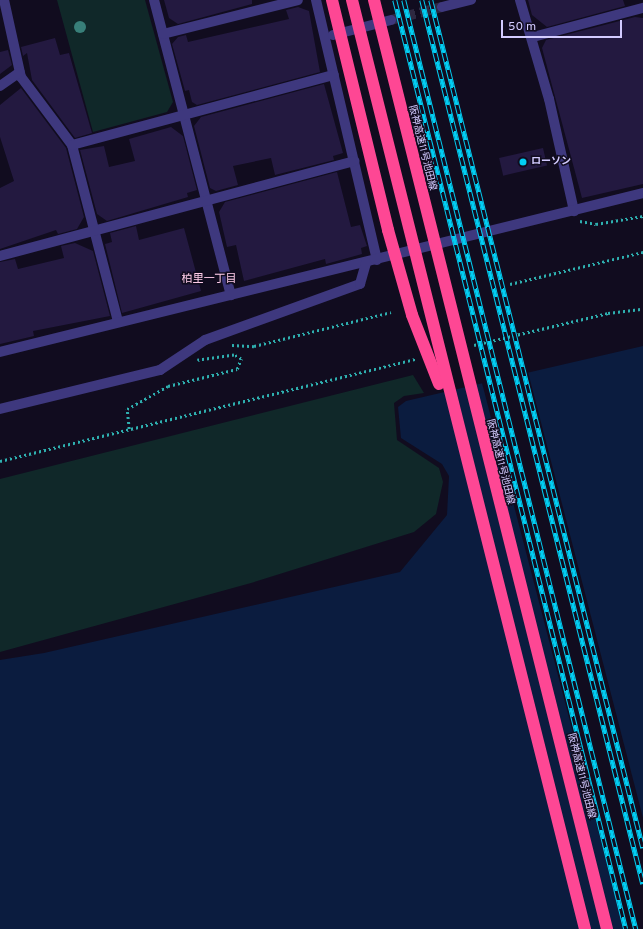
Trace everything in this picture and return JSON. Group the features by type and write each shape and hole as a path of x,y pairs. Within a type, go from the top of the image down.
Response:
{"highway":[{"path":"332,0 410,308 457,428"},
{"path":"352,0 457,428 585,929"},
{"name":"阪神高速11号池田線","path":"374,0 607,929"}],"street":[{"path":"4,0 20,72 72,145 118,322"},
{"path":"154,0 231,295"},
{"path":"163,34 298,0"},
{"path":"316,0 378,260"},
{"path":"442,7 471,0"},
{"path":"520,0 532,38 574,211"},
{"path":"532,38 643,8"},
{"path":"326,37 391,20"},
{"path":"0,86 20,72"},
{"path":"72,145 334,75"},
{"path":"0,256 354,161"},
{"path":"0,352 118,322 366,263 643,193"},
{"path":"0,409 160,370 205,340 360,284 366,263"}],"path":[{"path":"574,211 581,224 643,216"},
{"path":"510,284 643,252"},
{"path":"469,346 608,313 643,310"},
{"path":"229,346 242,343 254,346 391,312"},
{"path":"129,429 127,409 168,386 237,369 241,359 234,355 198,361 185,352"},
{"path":"198,361 202,353"},
{"path":"0,461 423,358"}],"green space":[{"path":"57,0 145,0 173,102 167,112 93,132"},
{"path":"413,375 424,393 404,396 394,403 397,440 439,468 443,482 436,514 414,532 251,583 0,652 0,479"}],"water":[{"path":"643,346 643,929 0,929 0,660 44,653 400,572 447,515 449,476 442,464 401,438 398,407 406,401"}],"pier":[{"path":"528,372 643,818 643,929 624,929 482,383"}],"building":[{"path":"164,0 252,0 252,4 178,24 169,18"},
{"path":"528,0 623,0 625,6 547,27 532,15"},
{"path":"298,7 309,11 320,72 197,105 192,102 189,90 185,91 172,44 178,37 186,35 188,42 289,19 286,10"},
{"path":"635,17 643,18 643,184 582,198 542,48 546,40"},
{"path":"55,38 60,55 69,53 92,133 75,138 32,80 27,53 23,56 21,47"},
{"path":"8,50 12,65 0,74 0,52"},
{"path":"324,84 343,153 333,156 334,160 275,175 271,158 233,166 238,185 216,191 210,188 194,126 201,117"},
{"path":"21,88 66,148 84,217 77,229 58,234 56,230 0,249 0,188 14,181 0,137 0,105"},
{"path":"171,127 183,136 197,190 187,193 188,197 107,221 97,214 80,150 104,146 109,167 135,161 129,139"},
{"name":"ローソン","path":"543,148 547,166 503,176 499,158"},
{"path":"337,172 351,227 360,225 367,246 361,248 362,254 326,264 325,259 244,281 236,245 227,247 219,212 225,202"},
{"path":"136,226 139,240 184,228 201,291 122,313 105,244 112,242 110,233"},
{"path":"75,243 93,251 110,316 33,331 34,336 0,344 0,262 15,259 18,269 64,258 61,246"}],"tunnel":[{"path":"391,20 442,7"}],"railway":[{"path":"395,0 626,929"},
{"path":"404,0 636,929"},
{"path":"422,0 643,884"},
{"path":"431,0 643,848"}],"place":[{"name":"ローソン","path":"523,162"}],"district":[{"name":"柏里一丁目","path":"209,279"}]}
